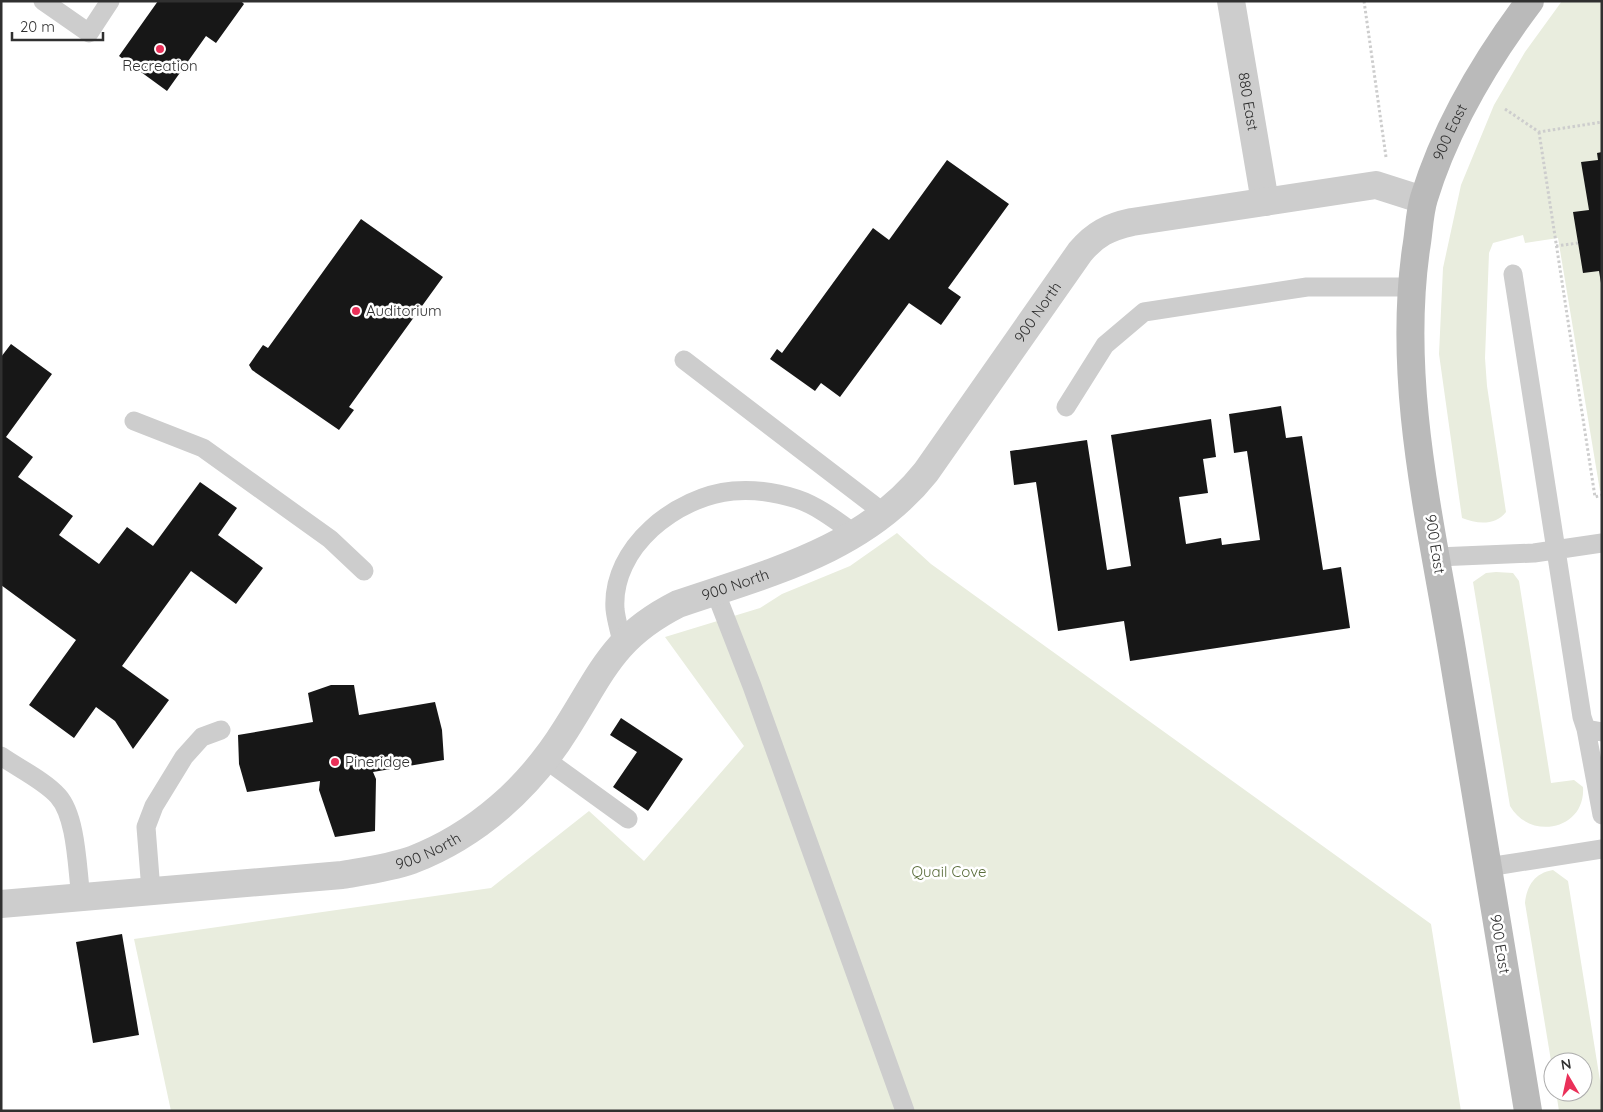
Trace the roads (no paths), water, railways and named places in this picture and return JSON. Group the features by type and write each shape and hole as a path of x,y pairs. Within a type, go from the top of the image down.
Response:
{"street":[{"name":"880 East","path":"1231,1 1265,202"},
{"name":"900 East","path":"1528,1111 1437,558 1411,376 1409,346 1411,287 1423,200 1456,119 1480,72 1500,40 1530,1"},
{"name":"900 North","path":"1,904 342,875 381,869 411,860 439,848 478,825 512,797 545,759 566,730 603,667 622,642 658,614 678,604 807,559 855,534 897,504 926,472 1090,240 1103,230 1116,225 1376,185 1423,200"}],"lane":[{"path":"43,1 89,33 110,1"},
{"path":"1513,274 1558,551 1594,731 1602,815"},
{"path":"1066,408 1105,345 1144,312 1306,287 1411,287"},
{"path":"684,360 884,513"},
{"path":"134,421 203,448 330,540 364,572"},
{"path":"622,642 615,608 619,579 630,554 644,536 665,517 696,500 733,491 766,492 798,499 826,513 855,534"},
{"path":"1437,558 1558,551 1602,543"},
{"path":"715,591 752,686 905,1111"},
{"path":"150,892 146,827 154,806 184,757 202,737 221,730"},
{"path":"1,756 58,796 66,808 70,821 81,897"},
{"path":"545,759 628,820"},
{"path":"1488,867 1602,849"}],"place":[{"name":"Recreation","path":"160,49"},
{"name":"Auditorium","path":"356,311"},
{"name":"Pineridge","path":"335,762"}],"park label":[{"name":"Quail Cove","path":"949,872"}]}
